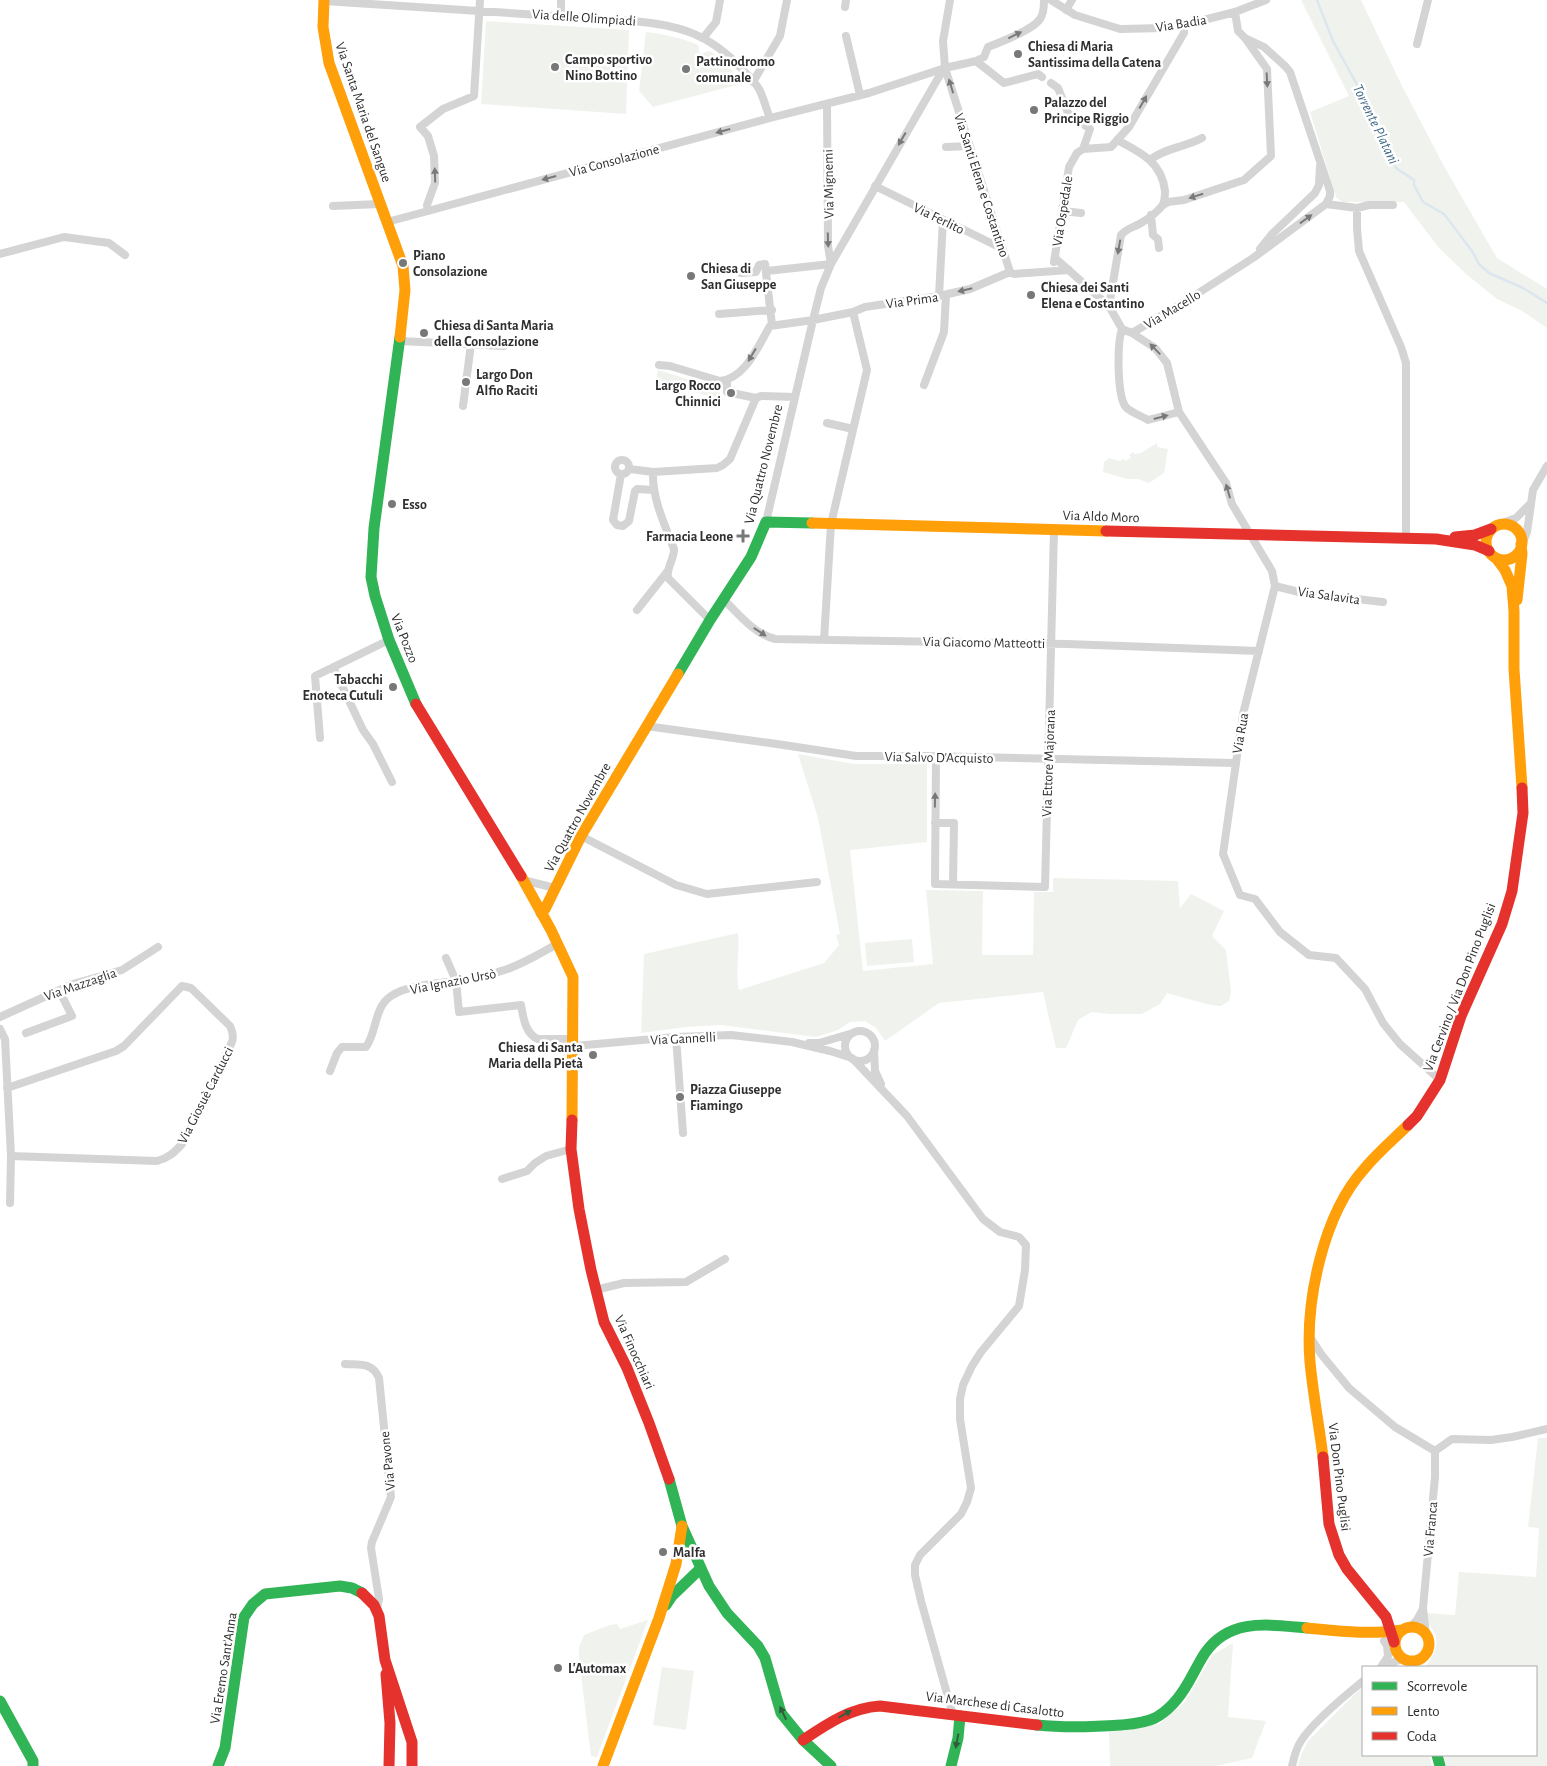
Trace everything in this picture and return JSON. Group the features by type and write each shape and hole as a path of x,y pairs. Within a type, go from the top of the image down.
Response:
{"street":[{"path":"428,211 427,205 436,183 434,156 428,136 420,126 443,109 474,96 480,0"},
{"path":"561,0 561,16"},
{"path":"703,38 716,22 720,0"},
{"path":"753,82 780,36 787,0"},
{"path":"945,68 943,41 950,0"},
{"path":"1040,75 1004,83 976,61 984,57 988,47 1036,24 1043,12 1044,0"},
{"name":"Via Badia","path":"1051,0 1083,18 1120,29 1165,28 1184,25 1235,12 1266,0"},
{"path":"1066,10 1072,0"},
{"path":"1417,44 1428,0"},
{"name":"Via delle Olimpiadi","path":"324,1 479,10 662,24 686,30 703,38 730,56 759,89 770,118"},
{"name":"Via Santa Maria del Sangue","path":"324,1 324,34 329,63 387,222"},
{"path":"1109,306 1121,235 1127,229 1138,225 1168,202 1184,200 1244,180 1271,156 1267,69 1238,31 1235,12"},
{"path":"1083,149 1111,147 1129,127 1184,33 1184,25"},
{"path":"846,36 860,95"},
{"path":"1245,38 1264,47 1290,72 1320,156 1330,191 1326,204 1253,258"},
{"name":"Via Consolazione","path":"387,222 860,95 945,68 976,61"},
{"name":"Via Santi Elena e Costantino","path":"945,68 1010,272 1014,274 1069,270"},
{"name":"Via Quattro Novembre","path":"541,913 545,909 581,836 710,620 751,557 766,522 813,320 821,288 830,264 874,186 945,68"},
{"name":"Via Ospedale","path":"1052,83 1058,88 1068,113 1090,129 1083,149 1077,153 1069,167 1053,271"},
{"name":"Via Mignemi","path":"826,104 828,246 830,264"},
{"path":"1150,160 1157,154 1202,138"},
{"path":"1117,140 1140,151 1161,172 1165,192 1163,205"},
{"path":"946,147 969,146"},
{"path":"1253,258 1272,234 1315,193 1321,174 1320,156"},
{"name":"Via Ferlito","path":"874,186 1003,250"},
{"path":"1315,193 1330,196 1345,206"},
{"path":"333,206 380,204"},
{"path":"1326,204 1357,208 1369,205 1393,205"},
{"path":"1357,208 1359,251 1401,347 1406,363 1406,538"},
{"path":"1062,211 1081,213"},
{"path":"1151,215 1153,235 1158,239 1159,248"},
{"path":"924,385 944,332 942,296 943,220"},
{"name":"Via Pozzo","path":"387,222 403,266 405,290 400,340 378,494 371,569 375,596 389,640 420,712 504,846 541,913"},
{"path":"1286,222 1292,229"},
{"path":"0,254 64,237 109,243 126,254"},
{"path":"1055,258 1109,306 1122,329 1119,338 1119,377 1120,394 1126,407 1148,420 1179,412"},
{"name":"Via Macello","path":"1122,329 1132,333 1253,258"},
{"path":"659,365 670,366 720,381 727,380 741,372 772,325 772,310 765,264 759,264 756,272 741,273"},
{"path":"767,271 830,264"},
{"name":"Via Prima","path":"772,325 854,312 866,306 942,296 977,287 1010,272"},
{"path":"719,314 772,310"},
{"path":"824,640 831,524 867,370 854,312"},
{"path":"1132,333 1149,343 1167,363 1179,412 1226,483 1232,504 1272,571 1275,586"},
{"path":"400,340 504,346"},
{"path":"463,406 470,344"},
{"path":"727,380 727,392 756,398 761,396 795,397"},
{"path":"630,469 628,462 620,460 615,465 615,470 621,474 628,472 630,469 653,472 717,468 723,465 730,459 756,398"},
{"path":"827,423 853,429"},
{"path":"1436,539 1475,545 1492,555 1510,558 1517,553 1527,532 1533,490 1547,466"},
{"path":"637,610 666,572 674,556 674,549 654,490 653,472"},
{"path":"621,474 612,520 617,525 623,526 629,522 637,489 654,490"},
{"path":"1436,539 1465,537 1496,527 1511,521 1521,514 1532,501"},
{"name":"Via Aldo Moro","path":"766,522 1436,539"},
{"path":"1508,525 1515,528 1520,535 1521,546 1519,592 1514,611 1510,579 1492,555 1486,540 1496,527 1508,525"},
{"name":"Via Ettore Majorana","path":"935,823 935,884 1045,887 1054,530"},
{"path":"666,572 668,578 710,620"},
{"name":"Via Salavita","path":"1275,586 1303,593 1383,602"},
{"name":"Via Rua","path":"1275,586 1243,714 1223,854 1240,895 1256,899 1280,932 1310,955 1336,958 1365,989 1383,1023 1400,1044 1440,1080"},
{"name":"Via Giacomo Matteotti","path":"724,600 745,621 768,637 824,640 1051,643 1259,651"},
{"name":"Via Cervino / Via Don Pino Puglisi","path":"1309,1336 1311,1306 1318,1264 1328,1233 1340,1206 1350,1187 1364,1168 1417,1116 1440,1080 1461,1016 1502,924 1512,891 1522,826 1523,797 1514,669 1514,611"},
{"path":"320,738 315,676 389,640"},
{"path":"333,667 363,730 373,744 392,782"},
{"name":"Via Salvo D'Acquisto","path":"646,726 856,756 1235,763"},
{"path":"936,756 935,823 954,823 953,884"},
{"path":"581,836 676,886 707,894 817,882"},
{"path":"522,880 555,888"},
{"name":"Via Finocchiari","path":"541,913 573,978 572,1149 579,1209 595,1290 604,1322 627,1368 649,1423 674,1494 682,1526 709,1586 727,1613 758,1646 771,1674 781,1713 803,1740 829,1764"},
{"name":"Via Ignazio Ursò","path":"330,1071 337,1053 342,1047 366,1047 370,1042 380,1010 390,996 423,985 501,972 557,944"},
{"name":"Via Mazzaglia","path":"0,1017 59,990 106,973 122,970 158,947"},
{"path":"446,958 456,981"},
{"name":"Via Gannelli","path":"456,981 459,1012 521,1004 523,1020 534,1037 538,1039 574,1043 731,1036 819,1043 858,1032"},
{"name":"Via Giosuè Carducci","path":"6,1088 116,1051 124,1046 182,986 192,988 233,1031 234,1037 232,1042 182,1144 172,1155 165,1159 157,1161 11,1156"},
{"path":"26,1033 72,1016 59,990"},
{"path":"0,1029 5,1038 3,1045 11,1156 10,1203"},
{"path":"863,1032 872,1038 874,1049 872,1054 864,1060 853,1059 848,1054 846,1043 852,1034 863,1032"},
{"path":"676,1037 683,1133"},
{"name":"Via Gannelli","path":"792,1042 830,1051 853,1059 888,1094"},
{"name":"Via Gannelli","path":"874,1049 877,1078 921,1134 983,1219 1000,1232 1024,1240 1026,1245 1025,1270 1018,1306 981,1352 963,1385 960,1399 960,1419 971,1488 967,1502 961,1514 920,1555 915,1565 915,1575 921,1602 956,1716"},
{"path":"0,1123 9,1123"},
{"path":"502,1179 527,1171 546,1156 572,1149"},
{"path":"595,1290 631,1283 686,1282 725,1259"},
{"path":"1309,1336 1349,1388 1395,1427 1435,1451 1452,1439 1498,1439 1547,1429"},
{"name":"Via Don Pino Puglisi","path":"1309,1336 1310,1362 1331,1533 1339,1555 1347,1569 1380,1608"},
{"name":"Via Pavone","path":"345,1364 371,1367 379,1378 391,1497 371,1548 379,1599 377,1609"},
{"name":"Via Franca","path":"1426,1635 1423,1608 1435,1477 1435,1451"},
{"path":"603,1766 659,1618 676,1564 682,1526"},
{"path":"676,1564 699,1564"},
{"path":"659,1618 672,1596 699,1564"},
{"name":"Via Eremo Sant'Anna","path":"218,1766 225,1748 244,1616 252,1603 265,1594 340,1586 351,1587 360,1591 377,1609"},
{"path":"1380,1608 1396,1620 1399,1645"},
{"path":"1380,1608 1399,1645 1416,1660 1428,1650"},
{"path":"1383,1666 1417,1620 1423,1608"},
{"path":"377,1609 382,1629 390,1723 389,1765"},
{"name":"Via Marchese di Casalotto","path":"803,1740 851,1710 866,1706 880,1706 1065,1728 1139,1723 1155,1718 1177,1700 1201,1657 1220,1636 1245,1626 1256,1624 1358,1633 1399,1645"},
{"path":"1383,1666 1399,1645 1420,1628 1426,1635 1429,1645 1424,1666"},
{"path":"385,1660 413,1750 412,1766"},
{"path":"1292,1766 1294,1755 1302,1740 1314,1725 1362,1682"},
{"path":"0,1701 33,1761 33,1766"},
{"path":"951,1766 958,1738 956,1716"},
{"path":"390,1723 396,1717 404,1717"},
{"path":"389,1765 404,1717"}],"shaded area":[{"path":"1301,0 1361,0 1403,88 1445,168 1497,258 1547,289 1547,328 1522,311 1497,299 1466,274 1439,248 1404,202 1342,202 1336,197 1310,112 1349,96"},
{"name":"Campo sportivo Nino Bottino","path":"486,21 629,30 626,114 481,104"},
{"name":"Pattinodromo comunale","path":"646,32 673,37 698,45 700,54 709,51 728,65 740,84 653,107 639,91"},
{"path":"658,370 717,388 724,401 656,380"},
{"path":"1157,443 1157,447 1168,449 1164,473 1149,483 1103,472 1104,462 1109,458 1120,461 1124,459 1126,461 1133,452 1135,454 1141,453"},
{"path":"798,754 854,764 927,764 927,842 850,850 863,971 933,964 926,890 983,891 982,955 1033,955 1034,892 1053,892 1053,878 1178,881 1180,908 1191,894 1224,911 1212,936 1226,950 1231,992 1229,1001 1221,1006 1210,1005 1167,993 1160,1004 1142,1014 1092,1012 1078,1020 1066,1048 1056,1048 1043,992 939,1003 885,1041 876,1028 865,1021 850,1022 838,1030 816,1037 721,1025 641,1033 644,954 738,933 737,976 739,990 824,963 839,945 836,935 840,934 818,818"},
{"path":"912,939 914,962 867,966 865,943"},
{"path":"1538,1438 1547,1438 1547,1766 1446,1766 1444,1756 1537,1756 1537,1666 1427,1666 1435,1650 1437,1641 1426,1613 1455,1615 1459,1572 1536,1577 1539,1528 1528,1527"},
{"path":"648,1620 597,1757 591,1756 579,1658 579,1647 584,1635 610,1625 617,1624 620,1629"},
{"path":"1233,1643 1228,1717 1266,1721 1252,1758 1216,1766 1110,1766 1109,1732 1159,1724 1185,1702 1212,1655"},
{"path":"662,1667 694,1671 686,1730 653,1725"},
{"path":"1362,1687 1362,1756 1429,1756 1432,1766 1298,1766 1308,1741"}],"waterway":[{"name":"Torrente Platani","path":"1317,0 1333,41 1371,110 1396,168 1414,180 1414,185 1423,202 1444,214 1472,251 1479,264 1489,273 1523,288 1547,303"}],"traffic: fast":[{"path":"400,337 374,528 371,577 389,640 416,704"},
{"path":"678,674 751,557 766,522 812,523"},
{"path":"669,1479 682,1526 709,1586 727,1613 758,1646 765,1658 781,1713 803,1740 831,1766"},
{"path":"666,1605 672,1596 701,1568"},
{"path":"218,1766 225,1748 244,1617 253,1604 265,1594 340,1586 352,1588 362,1593"},
{"path":"1037,1725 1068,1727 1100,1726 1134,1724 1151,1720 1174,1703 1205,1653 1215,1641 1226,1633 1239,1628 1265,1625 1307,1628"},
{"path":"0,1701 33,1761 33,1766"},
{"path":"951,1766 958,1738 960,1716"},
{"path":"1437,1756 1440,1766"}],"traffic: slow":[{"path":"324,0 323,27 329,63 403,266 405,290 400,337"},
{"path":"812,523 1106,531"},
{"path":"1504,524 1516,530 1522,542 1516,554 1504,560 1492,554 1486,542 1492,530 1504,524"},
{"path":"1517,600 1522,554 1521,544"},
{"path":"1496,558 1505,570 1512,586 1514,669 1522,788"},
{"path":"541,913 545,909 581,836 678,674"},
{"path":"521,876 551,930 573,977 572,1120"},
{"path":"1323,1457 1311,1374 1309,1338 1314,1286 1320,1259 1338,1209 1350,1187 1375,1156 1408,1125"},
{"path":"603,1766 659,1618 676,1564 682,1526"},
{"path":"1412,1627 1419,1628 1424,1632 1428,1637 1429,1644 1428,1651 1424,1656 1419,1660 1412,1661 1405,1660 1400,1656 1396,1651 1395,1644 1396,1637 1400,1632 1405,1628 1412,1627"},
{"path":"1307,1628 1366,1632 1402,1630"}],"traffic: jam":[{"path":"1455,537 1475,535 1491,529"},
{"path":"1106,531 1436,539 1475,545 1489,551"},
{"path":"416,704 521,876"},
{"path":"1408,1125 1417,1116 1440,1080 1461,1016 1502,924 1512,891 1523,813 1522,788"},
{"path":"572,1120 571,1149 579,1209 604,1322 627,1368 669,1479"},
{"path":"1323,1457 1329,1524 1339,1555 1347,1569 1386,1617 1394,1642"},
{"path":"362,1593 374,1605 379,1616 385,1660 412,1742 412,1766"},
{"path":"386,1674 390,1723 389,1766"},
{"path":"803,1740 849,1713 880,1706 1037,1725"}],"place":[{"name":"Chiesa di Maria Santissima della Catena","path":"1018,54"},
{"name":"Campo sportivo Nino Bottino","path":"555,67"},
{"name":"Pattinodromo comunale","path":"686,69"},
{"name":"Palazzo del Principe Riggio","path":"1034,110"},
{"name":"Piano Consolazione","path":"403,263"},
{"name":"Chiesa di San Giuseppe","path":"691,276"},
{"name":"Chiesa dei Santi Elena e Costantino","path":"1031,295"},
{"name":"Chiesa di Santa Maria della Consolazione","path":"424,333"},
{"name":"Largo Don Alfio Raciti","path":"466,382"},
{"name":"Largo Rocco Chinnici","path":"731,393"},
{"name":"Esso","path":"392,504"},
{"name":"Farmacia Leone","path":"743,536"},
{"name":"Tabacchi Enoteca Cutuli","path":"393,687"},
{"name":"Chiesa di Santa Maria della Pietà","path":"593,1055"},
{"name":"Piazza Giuseppe Fiamingo","path":"680,1097"},
{"name":"Malfa","path":"663,1552"},
{"name":"L'Automax","path":"558,1668"}]}
